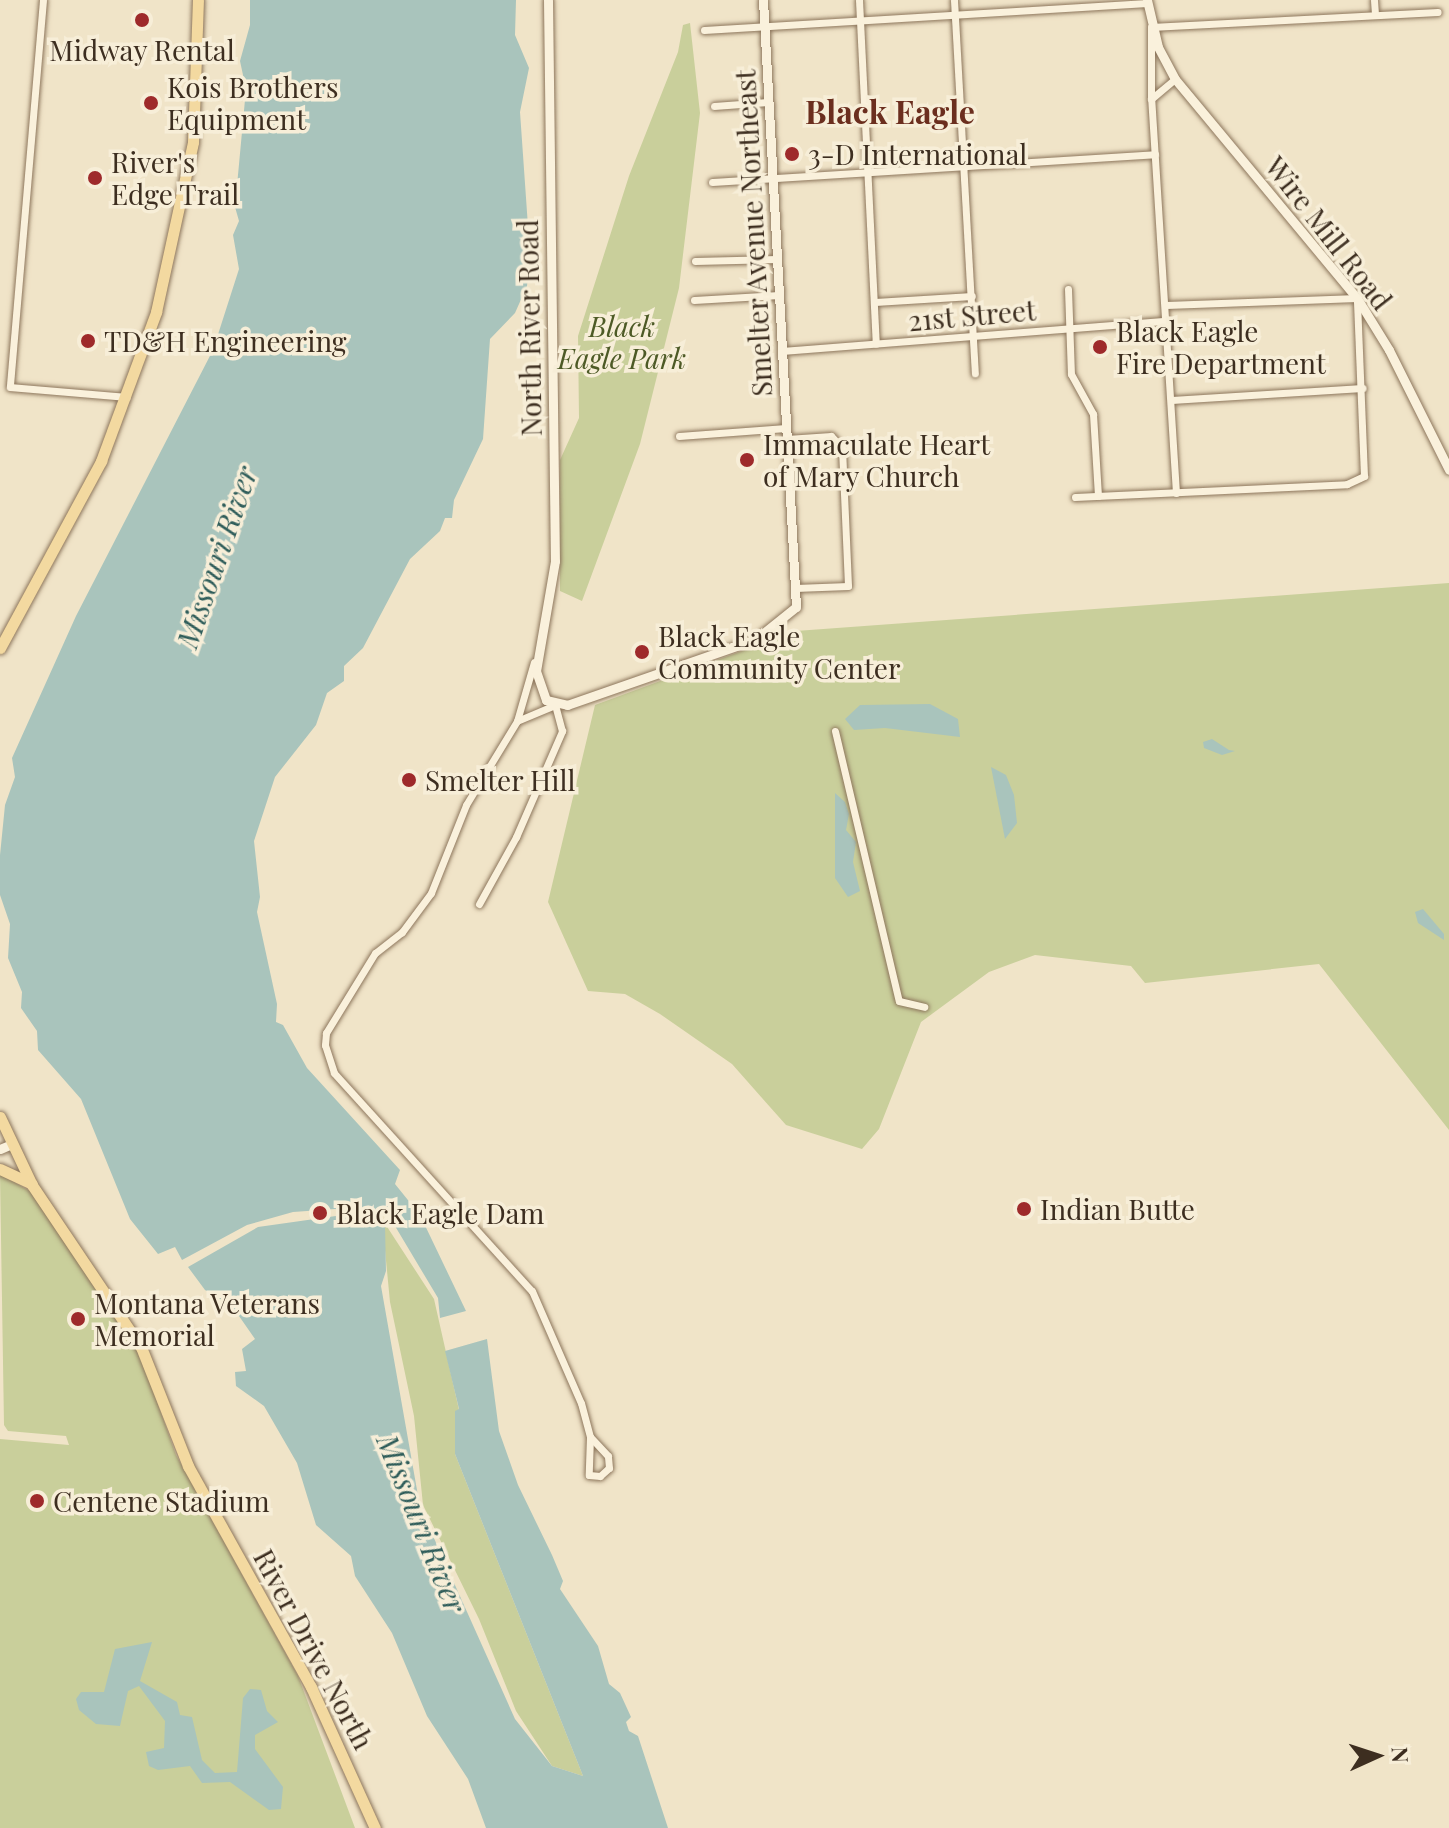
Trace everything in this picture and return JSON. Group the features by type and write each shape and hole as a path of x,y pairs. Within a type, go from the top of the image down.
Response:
{"main road":[{"path":"0,648 63,538 127,397 156,312 191,151 199,75 198,0"},
{"name":"River Drive North","path":"0,1117 32,1185 141,1347 188,1466 311,1687 375,1828"},
{"path":"0,1169 32,1185"}],"street":[{"path":"43,0 10,387 127,397"},
{"name":"North River Road","path":"548,0 555,561 537,654 517,721 466,805 431,893 402,932 375,953 326,1033 325,1045 334,1073 532,1291 568,1366 590,1437 589,1475 600,1476 609,1468 608,1456 590,1437"},
{"name":"Smelter Avenue Northeast","path":"551,702 583,700 756,639 796,607 763,0"},
{"path":"859,0 870,172 876,344"},
{"path":"954,0 975,373"},
{"path":"1374,0 1375,15"},
{"path":"704,30 1147,1"},
{"name":"Wire Mill Road","path":"1147,1 1153,32 1175,79 1357,298 1389,350 1449,470"},
{"path":"1176,493 1151,99 1153,32 1438,12"},
{"path":"1151,99 1175,79"},
{"path":"714,106 768,102"},
{"path":"712,182 1155,154"},
{"path":"695,261 777,259"},
{"path":"1068,289 1071,374 1093,414 1098,496"},
{"path":"694,300 779,295"},
{"path":"875,302 972,296"},
{"path":"1075,497 1347,484 1364,476 1363,388 1357,298 1166,305"},
{"name":"21st Street","path":"782,351 1166,321"},
{"path":"1171,400 1363,388"},
{"path":"679,436 787,433 837,440 848,586 795,588"},
{"name":"North River Road","path":"537,654 539,687 551,702"},
{"path":"479,904 557,749 562,731 551,702 517,721"},
{"path":"835,731 899,1001 924,1007"},
{"path":"0,1149 12,1144"}],"green space":[{"name":"Black Eagle Park","path":"690,23 700,113 679,288 640,444 582,601 560,591 560,460 579,418 578,336 629,176 678,52 683,25"},
{"path":"1449,583 1449,1130 1319,964 1145,983 1131,966 1035,955 989,972 921,1022 879,1129 862,1149 786,1125 732,1064 660,1014 625,994 588,991 548,902 595,705 796,631"},
{"path":"0,1174 33,1193 140,1354 176,1455 298,1676 355,1828 0,1828 0,1439 69,1445 66,1436 8,1431 4,1425"},
{"path":"382,1219 434,1299 459,1410 455,1454 583,1776 552,1766 516,1711 479,1619 423,1505 414,1416 390,1302"}],"water":[{"name":"Missouri River","path":"250,0 516,0 515,35 529,68 520,112 530,255 527,286 515,313 490,339 483,439 454,500 452,518 445,518 440,531 410,559 363,648 344,666 344,681 327,693 316,725 275,777 254,841 260,897 257,912 277,1004 276,1022 283,1025 307,1068 400,1170 395,1184 420,1215 466,1311 440,1318 438,1298 389,1216 335,1209 293,1212 247,1225 182,1260 175,1247 158,1254 130,1219 81,1099 38,1050 37,1031 21,1008 22,992 8,958 10,924 0,895 0,855 5,805 15,777 12,758 76,616 213,350 239,269 233,235 239,221 235,207 246,89 240,61 250,25"},
{"path":"930,704 958,719 960,737 885,728 854,730 845,719 860,705"},
{"path":"1212,739 1235,751 1222,755 1204,748 1203,742"},
{"path":"991,767 1006,775 1014,795 1017,823 1005,839"},
{"path":"835,793 845,802 849,814 846,830 856,842 853,862 860,891 848,897 835,878"},
{"path":"1423,909 1444,934 1444,940 1418,923 1415,912"},
{"name":"Missouri River","path":"350,1214 382,1219 385,1225 386,1271 381,1286 420,1507 515,1719 552,1766 583,1776 455,1454 455,1411 459,1409 445,1351 487,1339 499,1431 518,1485 563,1581 560,1589 598,1646 609,1684 620,1693 631,1717 626,1722 629,1731 638,1736 668,1828 486,1828 468,1779 427,1716 392,1633 355,1576 351,1556 316,1525 297,1463 264,1406 236,1386 235,1372 246,1371 242,1349 255,1339 232,1306 205,1290 188,1267 258,1227"},
{"path":"152,1642 140,1681 177,1702 180,1715 192,1717 202,1760 215,1773 237,1772 243,1698 250,1689 261,1690 267,1711 278,1722 255,1735 255,1749 283,1787 281,1809 269,1810 230,1782 202,1783 190,1766 158,1770 149,1766 146,1752 164,1748 165,1721 139,1686 128,1691 120,1726 96,1724 79,1710 76,1699 81,1692 104,1692 115,1649"}],"place":[{"name":"Midway Rental","path":"142,20"},
{"name":"Kois Brothers Equipment","path":"151,103"},
{"name":"3-D International","path":"792,154"},
{"name":"River's Edge Trail","path":"95,178"},
{"name":"TD&H Engineering","path":"88,341"},
{"name":"Black Eagle Fire Department","path":"1100,347"},
{"name":"Immaculate Heart of Mary Church","path":"747,460"},
{"name":"Black Eagle Community Center","path":"642,652"},
{"name":"Smelter Hill","path":"409,780"},
{"name":"Indian Butte","path":"1024,1209"},
{"name":"Black Eagle Dam","path":"320,1213"},
{"name":"Montana Veterans Memorial","path":"78,1319"},
{"name":"Centene Stadium","path":"37,1501"}],"district":[{"name":"Black Eagle","path":"890,111"}]}
